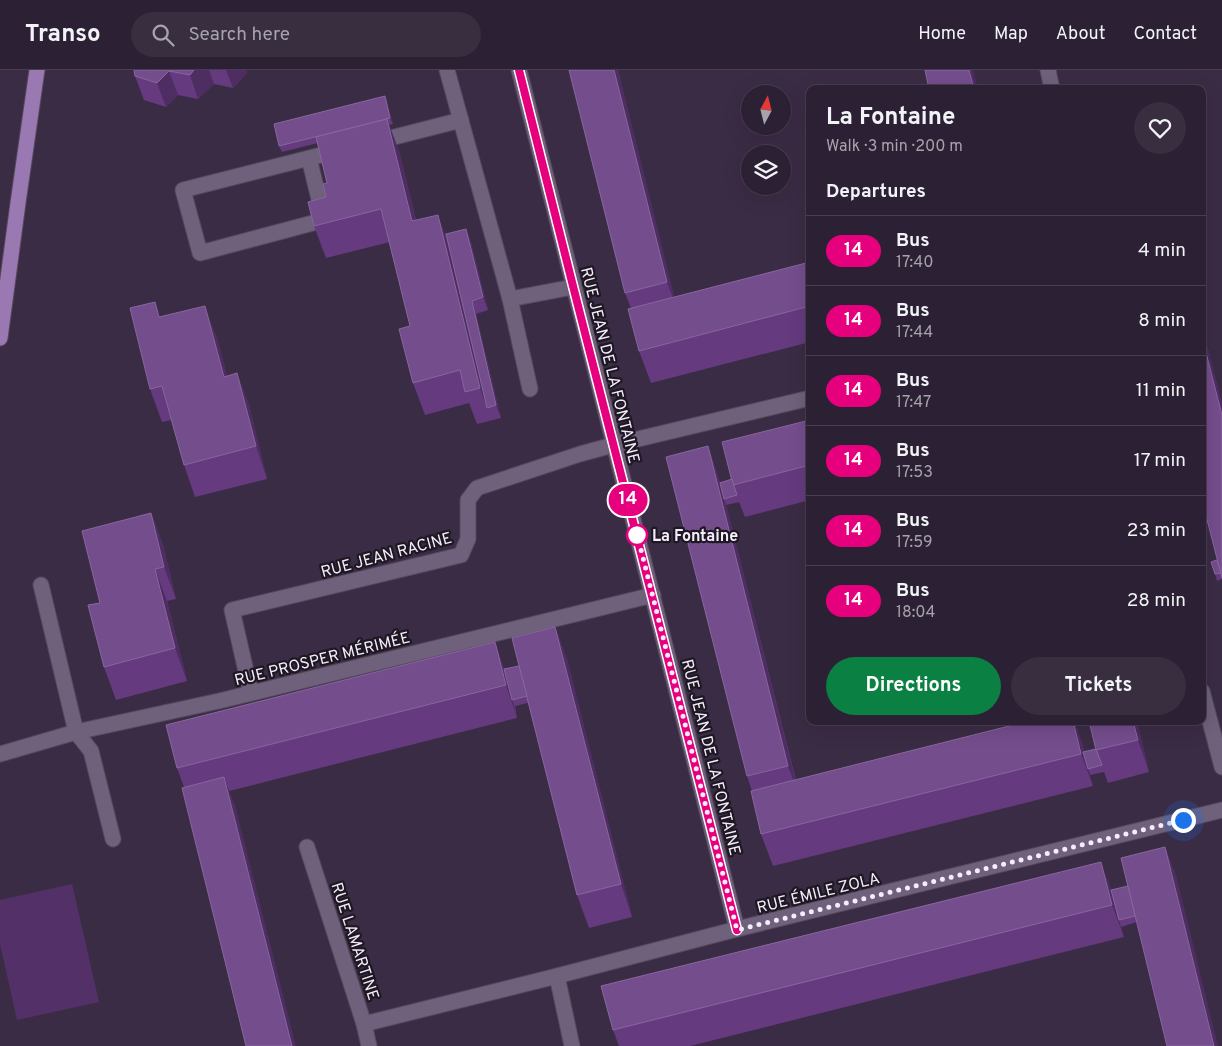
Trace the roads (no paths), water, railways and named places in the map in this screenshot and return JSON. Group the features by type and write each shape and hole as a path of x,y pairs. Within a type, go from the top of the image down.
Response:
{"main road":[{"path":"0,338 37,70"}],"street":[{"path":"448,70 510,299 530,390"},
{"name":"RUE JEAN DE LA FONTAINE","path":"519,70 737,930"},
{"path":"1048,70 1051,85"},
{"path":"309,158 324,220 200,253 183,190 309,158 461,120"},
{"path":"510,299 573,287"},
{"name":"RUE JEAN RACINE","path":"251,693 232,610 460,555 468,539 468,500 477,488 613,445 806,399"},
{"path":"42,585 76,732 91,751 113,839"},
{"name":"RUE PROSPER MÉRIMÉE","path":"0,754 76,732 219,701 653,595"},
{"path":"1206,706 1222,767"},
{"name":"RUE ÉMILE ZOLA","path":"364,1024 1222,810"},
{"name":"RUE LAMARTINE","path":"307,847 364,1024 369,1046"},
{"path":"557,976 572,1046"}],"place":[{"name":"La Fontaine","path":"637,535"}]}
